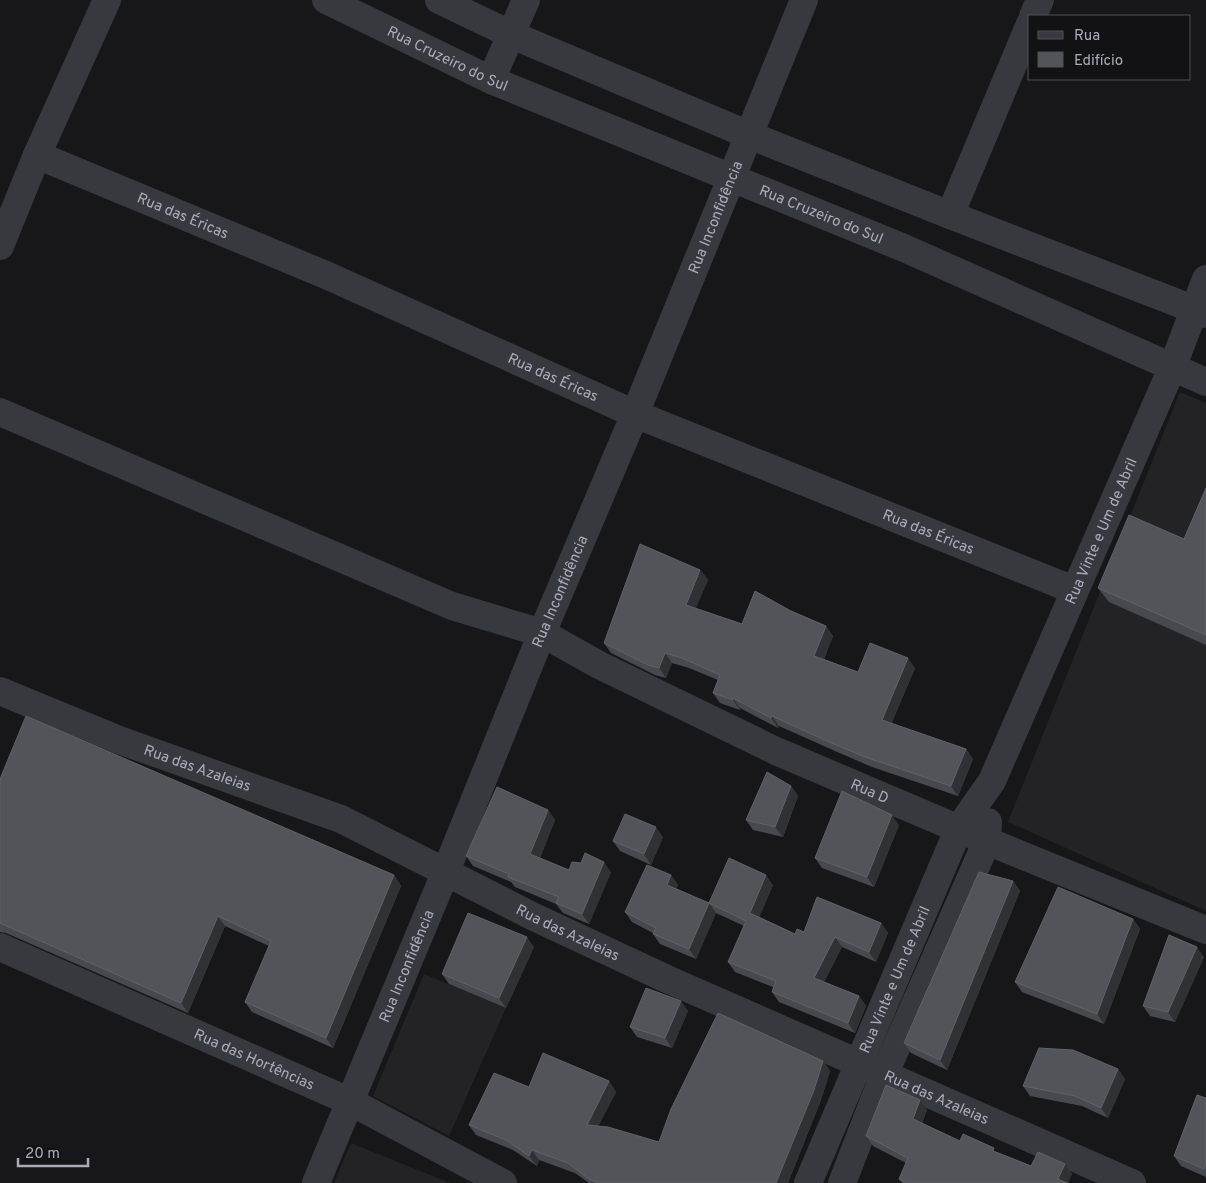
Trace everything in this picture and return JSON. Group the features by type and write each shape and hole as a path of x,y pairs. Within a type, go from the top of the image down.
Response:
{"street":[{"path":"0,246 37,155 106,0"},
{"name":"Rua Cruzeiro do Sul","path":"326,0 491,80 904,248 1206,382"},
{"path":"438,0 512,35 749,135 1200,311"},
{"path":"491,80 526,0"},
{"name":"Rua Inconfidência","path":"316,1183 446,871 542,633 635,414 804,0"},
{"path":"1033,15 1040,0"},
{"path":"950,215 1028,29"},
{"name":"Rua das Éricas","path":"37,155 326,275 635,414 1074,590"},
{"name":"Rua Vinte e Um de Abril","path":"808,1183 959,828 992,780 1172,368 1200,311 1206,279"},
{"name":"Rua D","path":"0,412 452,606 542,633 599,665 776,751 1206,930"},
{"name":"Rua das Azaleias","path":"0,691 119,740 341,820 446,871 534,917 669,980 1132,1183"},
{"name":"Rua Vinte e Um de Abril","path":"842,1183 884,1075 987,840 992,780"},
{"name":"Rua das Hortências","path":"0,946 351,1102 503,1183"}],"shaded area":[{"path":"1180,392 1206,403 1206,911 1008,822"},
{"path":"424,974 506,1008 449,1136 373,1096"},
{"path":"351,1143 450,1183 334,1183"}],"building":[{"path":"1206,488 1206,635 1098,588 1129,515 1184,539"},
{"path":"640,544 700,570 686,605 742,624 755,591 791,611 826,626 814,656 858,672 870,643 908,658 882,720 966,749 951,786 865,757 772,716 771,718 733,698 733,700 713,693 720,675 682,658 665,653 659,668 648,665 604,643"},
{"path":"26,716 394,875 326,1038 245,1002 271,941 218,916 181,1003 0,923 0,779"},
{"path":"767,772 791,786 775,827 746,820"},
{"path":"497,787 548,810 530,854 569,870 572,862 581,863 585,853 604,862 582,914 556,903 559,897 508,877 509,874 466,856"},
{"path":"842,791 892,815 867,877 815,858"},
{"path":"625,814 656,827 644,854 613,841"},
{"path":"729,858 766,875 750,913 795,934 797,929 804,932 817,897 881,923 869,952 835,937 814,978 859,996 848,1023 772,992 776,981 728,962 746,921 709,903"},
{"path":"647,865 671,875 667,885 709,903 689,949 653,934 656,928 625,912"},
{"path":"979,872 1013,881 940,1060 904,1043"},
{"path":"1058,887 1133,919 1097,1014 1015,982"},
{"path":"468,913 527,937 499,998 442,974"},
{"path":"1169,935 1197,947 1168,1012 1143,1006"},
{"path":"646,988 681,1001 665,1038 630,1027"},
{"path":"718,1013 823,1061 814,1090 776,1183 599,1183 589,1179 568,1163 532,1150 529,1156 506,1140 469,1125 494,1073 529,1087 543,1053 609,1081 587,1125 608,1127 659,1142 671,1109"},
{"path":"1039,1048 1073,1050 1118,1069 1101,1108 1075,1096 1023,1086"},
{"path":"886,1085 920,1100 913,1119 960,1141 963,1134 994,1148 993,1151 1031,1166 1038,1152 1065,1164 1058,1179 1067,1183 907,1183 899,1179 908,1158 866,1136"},
{"path":"1197,1095 1206,1098 1206,1164 1204,1169 1174,1156"}]}
